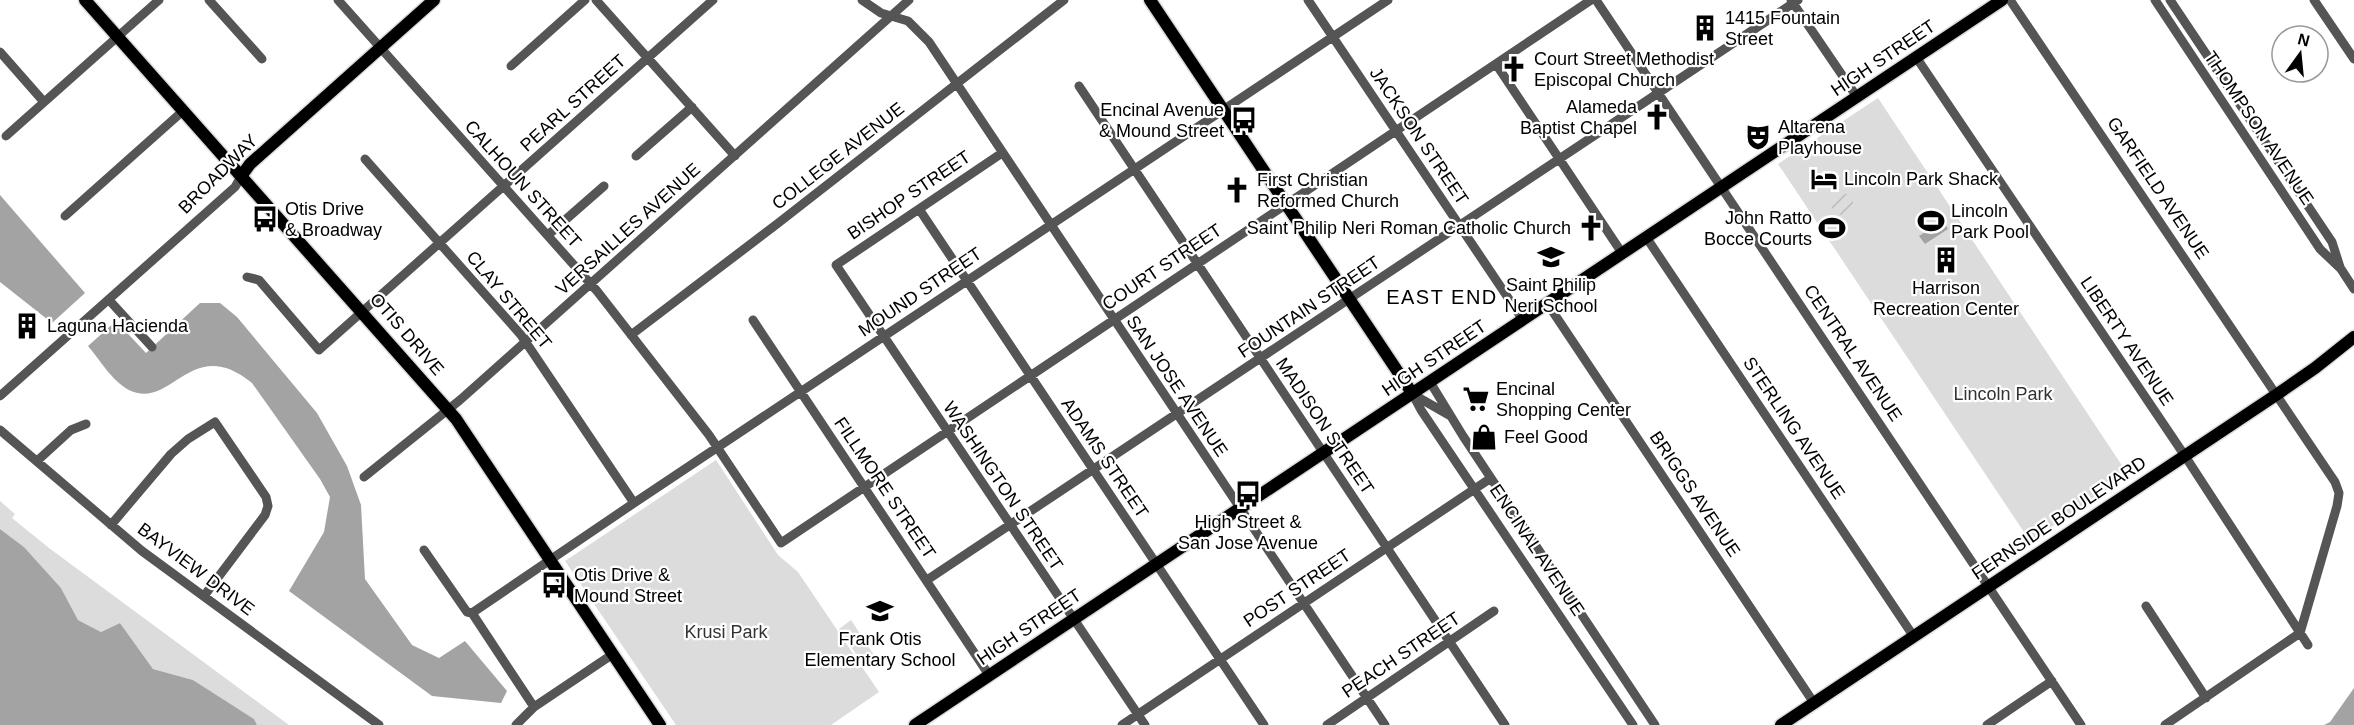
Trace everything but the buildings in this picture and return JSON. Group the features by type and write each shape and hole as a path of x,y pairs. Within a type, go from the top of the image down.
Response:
{"main road":[{"name":"OTIS DRIVE","path":"85,0 449,410 660,725"},
{"name":"BROADWAY","path":"242,176 249,164 434,0"},
{"name":"ENCINAL AVENUE","path":"1150,0 1412,393"},
{"name":"HIGH STREET","path":"915,725 2002,0"},
{"name":"FERNSIDE BOULEVARD","path":"1781,725 2316,368 2354,337"}],"street":[{"path":"6,136 159,0"},
{"path":"209,0 262,59"},
{"name":"CALHOUN STREET","path":"338,0 591,284 717,447 781,543"},
{"path":"511,66 585,0"},
{"path":"596,0 735,156"},
{"name":"PEARL STREET","path":"247,277 259,280 319,350 713,0"},
{"name":"SAN JOSE AVENUE","path":"862,0 872,8 908,21 919,30 1385,725"},
{"name":"VERSAILLES AVENUE","path":"364,477 449,410 909,0"},
{"name":"COLLEGE AVENUE","path":"631,335 1064,0"},
{"name":"JACKSON STREET","path":"1308,0 1522,320"},
{"name":"MOUND STREET","path":"472,613 1388,0"},
{"name":"COURT STREET","path":"781,543 1591,0"},
{"name":"CENTRAL AVENUE","path":"1596,0 2081,725"},
{"name":"GARFIELD AVENUE","path":"2010,0 2335,482 2338,493 2337,506 2300,633"},
{"name":"THOMPSON AVENUE","path":"2155,0 2320,249 2341,269 2354,289"},
{"name":"THOMPSON AVENUE","path":"2170,0 2332,242 2341,269"},
{"path":"2314,0 2354,59"},
{"path":"1794,1 1857,97"},
{"name":"FOUNTAIN STREET","path":"927,580 1794,1"},
{"path":"0,52 44,102"},
{"name":"LIBERTY AVENUE","path":"1916,57 2185,456 2308,645"},
{"path":"1496,64 1622,253"},
{"name":"MADISON STREET","path":"1079,86 1505,725"},
{"path":"636,156 692,107"},
{"path":"64,216 184,110"},
{"name":"BISHOP STREET","path":"836,265 1002,153"},
{"name":"CLAY STREET","path":"365,159 526,342 634,503"},
{"path":"2273,178 2284,170"},
{"name":"BROADWAY","path":"0,396 235,187 242,176"},
{"path":"548,235 604,186"},
{"name":"ADAMS STREET","path":"919,209 1264,725"},
{"name":"STERLING AVENUE","path":"1646,237 1914,637"},
{"name":"WASHINGTON STREET","path":"836,265 1072,620 1145,725"},
{"path":"110,300 152,346"},
{"name":"BRIGGS AVENUE","path":"1547,303 1814,703"},
{"name":"FILLMORE STREET","path":"753,320 989,675"},
{"name":"ENCINAL AVENUE","path":"1430,382 1450,416 1655,725"},
{"name":"ENCINAL AVENUE","path":"1412,393 1450,416"},
{"name":"ENCINAL AVENUE","path":"1412,393 1633,725"},
{"path":"111,525 171,454 188,439 215,423 266,497 268,506 265,515 204,596"},
{"path":"37,461 71,430 86,424"},
{"name":"BAYVIEW DRIVE","path":"0,430 111,525 379,725"},
{"name":"POST STREET","path":"1122,725 1491,478"},
{"path":"424,550 467,612 472,613 534,707"},
{"path":"1539,585 1555,575"},
{"path":"2146,606 2206,698"},
{"name":"PEACH STREET","path":"1327,725 1494,611"},
{"path":"2165,725 2300,633"},
{"path":"516,725 534,707 613,654"},
{"path":"1987,725 2052,681"}],"green space":[{"name":"Lincoln Park","path":"1878,98 2129,476 2030,541 1778,164"},
{"path":"1842,193 1850,196 1853,204 1850,212 1842,215 1834,212 1831,204 1834,196"},
{"name":"Krusi Park","path":"716,460 778,555 798,572 879,692 831,725 676,725 565,561"},
{"path":"0,501 15,514 12,518 49,548 289,725 257,725 254,719 193,680 153,669 120,623 101,632 78,620 61,588 24,547 0,529"},
{"path":"851,620 874,655 862,663 839,629"}],"shaded area":[{"path":"0,195 85,293 52,323 0,282"},
{"path":"1943,221 1948,229 1925,244 1919,236"},
{"path":"200,303 220,303 237,317 317,413 347,466 361,505 365,579 412,645 439,658 465,641 507,691 501,703 432,696 289,591 324,532 330,497 320,479 252,383 231,370 213,366 198,369 158,391 144,394 129,390 117,381 88,346 116,321 146,353"},
{"path":"0,529 24,547 61,588 78,620 101,632 120,623 153,669 193,680 254,719 257,725 0,725"},
{"path":"2354,688 2354,725 2324,725 2330,722"}],"place":[{"name":"1415 Fountain Street","path":"1705,28"},
{"name":"Court Street Methodist Episcopal Church","path":"1514,69"},
{"name":"Alameda Baptist Chapel","path":"1657,117"},
{"name":"Encinal Avenue & Mound Street","path":"1244,120"},
{"name":"Altarena Playhouse","path":"1758,137"},
{"name":"Lincoln Park Shack","path":"1824,179"},
{"name":"First Christian Reformed Church","path":"1237,190"},
{"name":"Otis Drive & Broadway","path":"265,219"},
{"name":"Lincoln Park Pool","path":"1931,221"},
{"name":"Saint Philip Neri Roman Catholic Church","path":"1591,228"},
{"name":"John Ratto Bocce Courts","path":"1832,228"},
{"name":"Saint Philip Neri School","path":"1551,257"},
{"name":"Harrison Recreation Center","path":"1946,260"},
{"name":"Laguna Hacienda","path":"27,326"},
{"name":"Encinal Shopping Center","path":"1476,399"},
{"name":"Feel Good","path":"1484,437"},
{"name":"High Street & San Jose Avenue","path":"1248,494"},
{"name":"Otis Drive & Mound Street","path":"554,585"},
{"name":"Frank Otis Elementary School","path":"880,611"}],"district":[{"name":"EAST END","path":"1442,297"}]}
